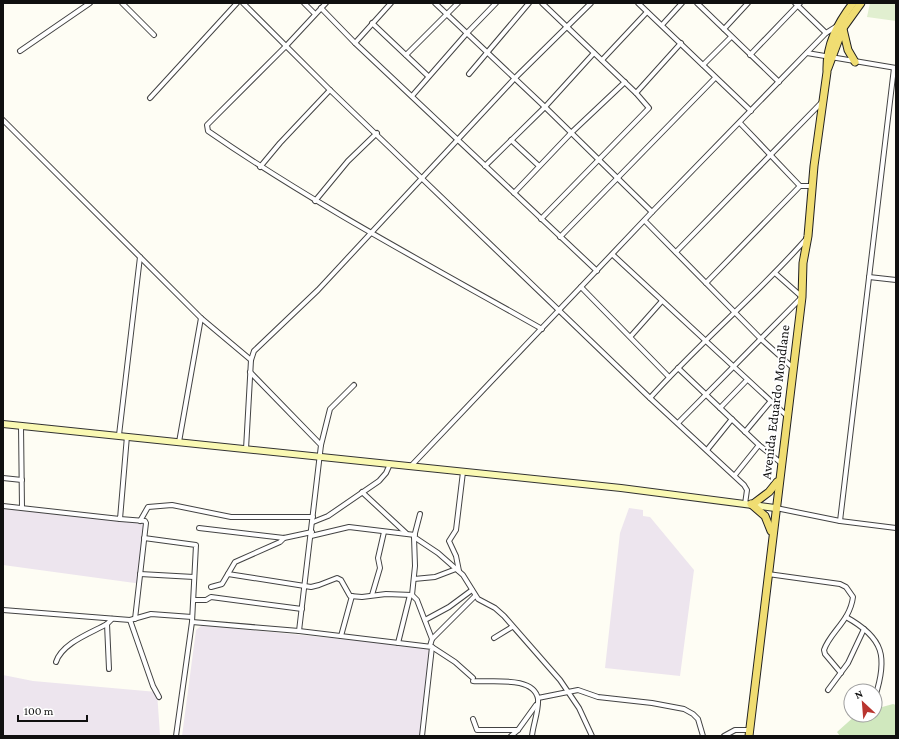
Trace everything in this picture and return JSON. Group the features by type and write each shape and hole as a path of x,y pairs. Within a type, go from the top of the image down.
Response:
{"main road":[{"name":"Avenida Eduardo Mondlane","path":"749,733 792,367 802,297 803,263 808,236 812,186 827,72 829,58 840,27 853,3"},
{"name":"Avenida Eduardo Mondlane","path":"840,27 861,3"},
{"path":"840,27 848,50 855,62"},
{"path":"3,424 622,488 775,508"},
{"path":"750,504 769,492 779,480"},
{"path":"750,504 765,516 772,533"}],"street":[{"path":"20,51 90,3"},
{"path":"122,3 154,35"},
{"path":"150,98 237,3"},
{"path":"243,3 421,178 560,309 650,398 734,475 747,490 750,504"},
{"path":"304,3 315,14"},
{"path":"326,3 206,128 208,131 260,167 315,201 371,231 542,329"},
{"path":"355,43 391,3"},
{"path":"435,3 572,132 652,212"},
{"path":"406,56 458,3"},
{"path":"412,96 428,76 496,3"},
{"path":"469,74 529,3"},
{"path":"541,219 648,110 648,105 636,92 542,3"},
{"path":"246,450 250,372 251,360 254,351 318,290 371,231 515,78 591,3"},
{"path":"639,3 715,78 751,111"},
{"path":"662,25 682,3"},
{"path":"697,3 779,82"},
{"path":"724,29 748,3"},
{"path":"750,55 797,4 826,34"},
{"path":"321,8 355,43 597,271"},
{"path":"602,60 647,12"},
{"path":"372,23 428,76"},
{"path":"410,466 581,287 614,255 652,212 826,34 840,27"},
{"path":"703,65 731,37"},
{"path":"636,92 681,43"},
{"path":"485,166 545,107 594,53"},
{"path":"808,53 829,58 895,68 840,521"},
{"path":"560,237 715,78"},
{"path":"514,193 572,132 625,82"},
{"path":"260,167 280,143 330,90"},
{"path":"676,252 823,102"},
{"path":"3,120 201,318 251,360"},
{"path":"740,123 800,186"},
{"path":"315,201 348,161 377,134"},
{"path":"511,140 539,166"},
{"path":"706,283 800,186 812,186"},
{"path":"645,221 761,339 792,367"},
{"path":"650,398 669,376 775,273 808,236"},
{"path":"614,255 662,302 787,416"},
{"path":"119,435 140,257"},
{"path":"678,423 802,297 775,273"},
{"path":"869,276 896,280"},
{"path":"581,287 632,336 669,376"},
{"path":"632,336 662,302"},
{"path":"179,442 201,318"},
{"path":"678,368 759,445 781,463"},
{"path":"250,372 321,445"},
{"path":"720,408 747,380"},
{"path":"299,631 321,457 321,445 330,409 354,385"},
{"path":"745,432 770,402"},
{"path":"707,450 732,419"},
{"path":"21,426 22,508"},
{"path":"120,519 127,436"},
{"path":"734,475 759,445"},
{"path":"140,521 148,507 172,505 231,517 313,520 328,516 383,477 390,464"},
{"path":"458,570 456,556 449,541 456,530 463,472"},
{"path":"3,478 22,480"},
{"path":"362,492 406,533"},
{"path":"3,506 146,522 135,619"},
{"path":"775,508 840,521 896,528"},
{"path":"398,642 414,579 415,536 420,514"},
{"path":"199,528 284,538 345,527 406,533 415,536 458,570 475,596 482,602 500,611 512,627 544,660 569,693 586,722 592,736"},
{"path":"372,595 380,568 378,558 384,532"},
{"path":"144,538 196,544 192,620 176,736"},
{"path":"211,587 222,584 235,562 280,542 284,538"},
{"path":"414,579 435,577 458,570"},
{"path":"140,574 194,577"},
{"path":"228,574 305,586 319,586 333,579 339,578 348,595 362,597 372,595 411,595 417,600 432,639 422,736"},
{"path":"768,574 840,584 846,587 853,597 846,617 824,650 825,654 841,673"},
{"path":"424,620 449,607 472,590"},
{"path":"341,636 352,596"},
{"path":"432,639 475,596"},
{"path":"194,600 206,600 211,597 302,609"},
{"path":"3,610 130,620 151,614 431,647 451,659 473,680 526,684 531,687 538,698 532,736"},
{"path":"846,617 864,629 878,643 881,651 882,666 878,683"},
{"path":"56,662 58,656 68,646 108,624 112,619"},
{"path":"130,620 153,686 159,697"},
{"path":"108,624 109,669"},
{"path":"494,638 512,627"},
{"path":"828,690 854,654 864,629"},
{"path":"538,698 578,690 598,697 652,703 684,709 694,714 698,719 703,736"},
{"path":"511,736 518,730 538,703"},
{"path":"473,719 477,730 518,730"},
{"path":"736,730 736,736"},
{"path":"724,736 736,730 749,733"}],"shaded area":[{"path":"629,508 643,510 643,516 650,517 694,570 680,676 605,668 620,533"},
{"path":"3,509 148,522 142,584 3,565"},
{"path":"202,625 433,648 423,736 182,736 196,630"},
{"path":"3,675 33,681 157,692 160,735 165,736 3,736"}],"green space":[{"path":"870,3 896,4 896,21 867,17"},
{"path":"893,704 896,705 896,736 840,736 837,732 847,723 883,723 883,707"}]}
